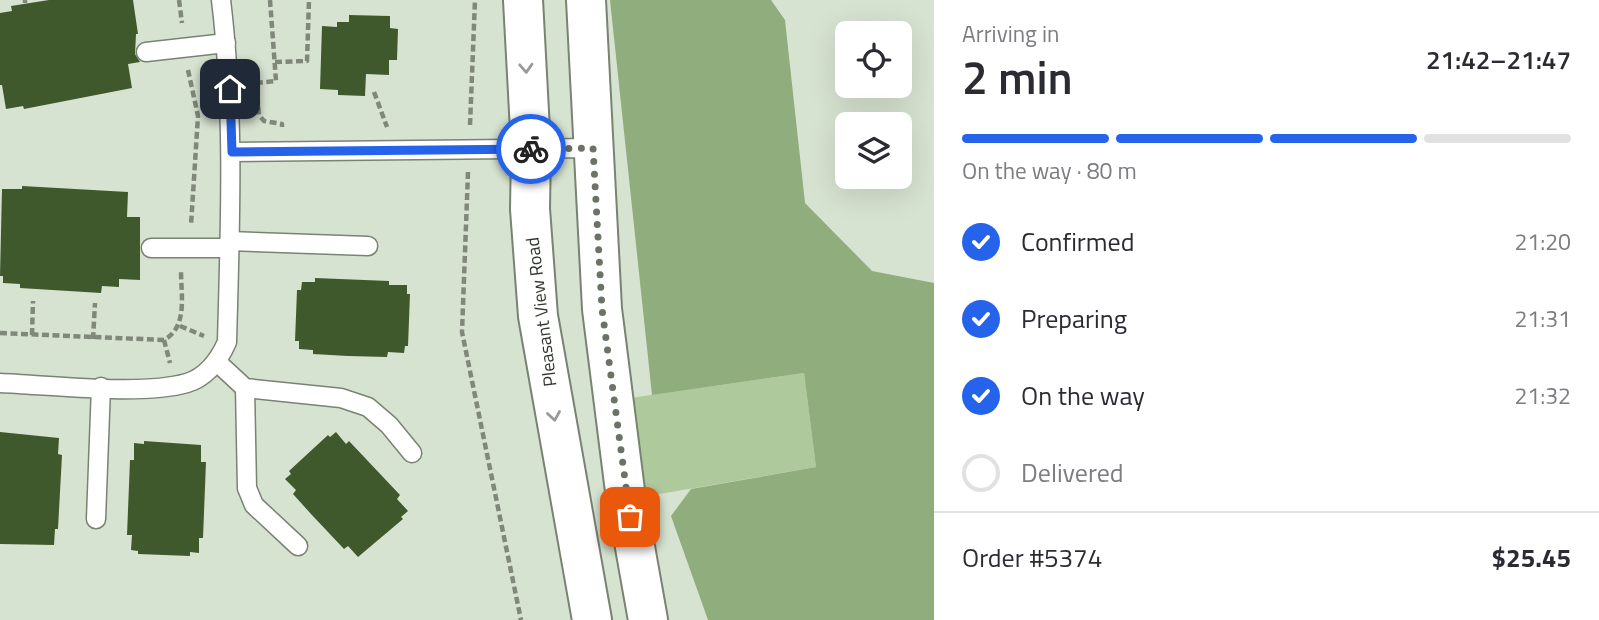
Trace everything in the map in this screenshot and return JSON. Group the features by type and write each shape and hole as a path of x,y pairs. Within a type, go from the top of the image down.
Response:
{"main road":[{"name":"Pleasant View Road","path":"523,0 531,149 530,209 538,316 592,620"},
{"path":"586,0 602,309 625,491 648,620"}],"lane":[{"path":"0,383 160,387 190,382 218,363 227,342 232,152 221,0"},
{"path":"146,52 226,43"},
{"path":"232,152 593,148"},
{"path":"151,247 229,244 369,246"},
{"path":"218,363 245,388 341,398 368,407 389,425 412,453"},
{"path":"96,519 101,387"},
{"path":"245,388 247,488 254,505 298,546"}],"path":[{"path":"270,0 276,80 256,83 259,115 271,123 282,124 282,130 295,130"},
{"path":"275,62 307,61 309,0"},
{"path":"456,128 470,128 475,0"},
{"path":"374,92 387,129"},
{"path":"374,129 401,129"},
{"path":"468,168 462,332 521,620"},
{"path":"32,335 33,301"},
{"path":"93,339 95,303"},
{"path":"180,326 204,336"},
{"path":"164,340 171,366"}],"green space":[{"path":"610,0 771,0 785,20 805,203 872,271 934,283 934,620 708,620 671,516 691,489 816,467 804,373 652,395"},
{"path":"804,373 816,467 642,497 630,398"}],"building":[{"path":"49,0 133,0 138,34 135,54 140,62 128,64 132,88 24,109 23,106 6,109 0,85 0,13 12,11 11,6"},
{"path":"349,15 390,16 390,28 398,29 397,60 389,60 389,75 366,74 365,96 338,95 338,90 320,89 322,26 337,27 337,22 349,22"},
{"path":"22,186 128,192 127,217 140,217 140,280 119,279 119,287 102,286 101,293 20,288 20,284 3,283 3,276 0,276 2,189 22,189"},
{"path":"315,278 389,281 389,285 407,285 407,294 410,294 408,346 405,346 404,353 388,352 387,357 348,356 313,354 313,350 299,349 299,341 295,341 297,290 301,290 302,282 315,282"},
{"path":"0,432 59,438 58,454 62,455 58,529 55,529 54,545 0,544"},
{"path":"336,432 346,444 349,441 400,495 397,499 408,511 401,517 403,519 358,557 348,546 344,549 311,514 293,494 296,490 285,479 291,474 289,471 328,435 330,437"},
{"path":"144,441 201,445 201,462 206,462 203,538 199,538 199,553 190,552 190,556 138,554 138,551 131,550 132,535 127,535 130,460 134,460 134,443 144,444"}],"way so far":[{"path":"531,149 593,148 602,309 630,517"}],"route":[{"path":"230,89 232,152 531,149"}]}
